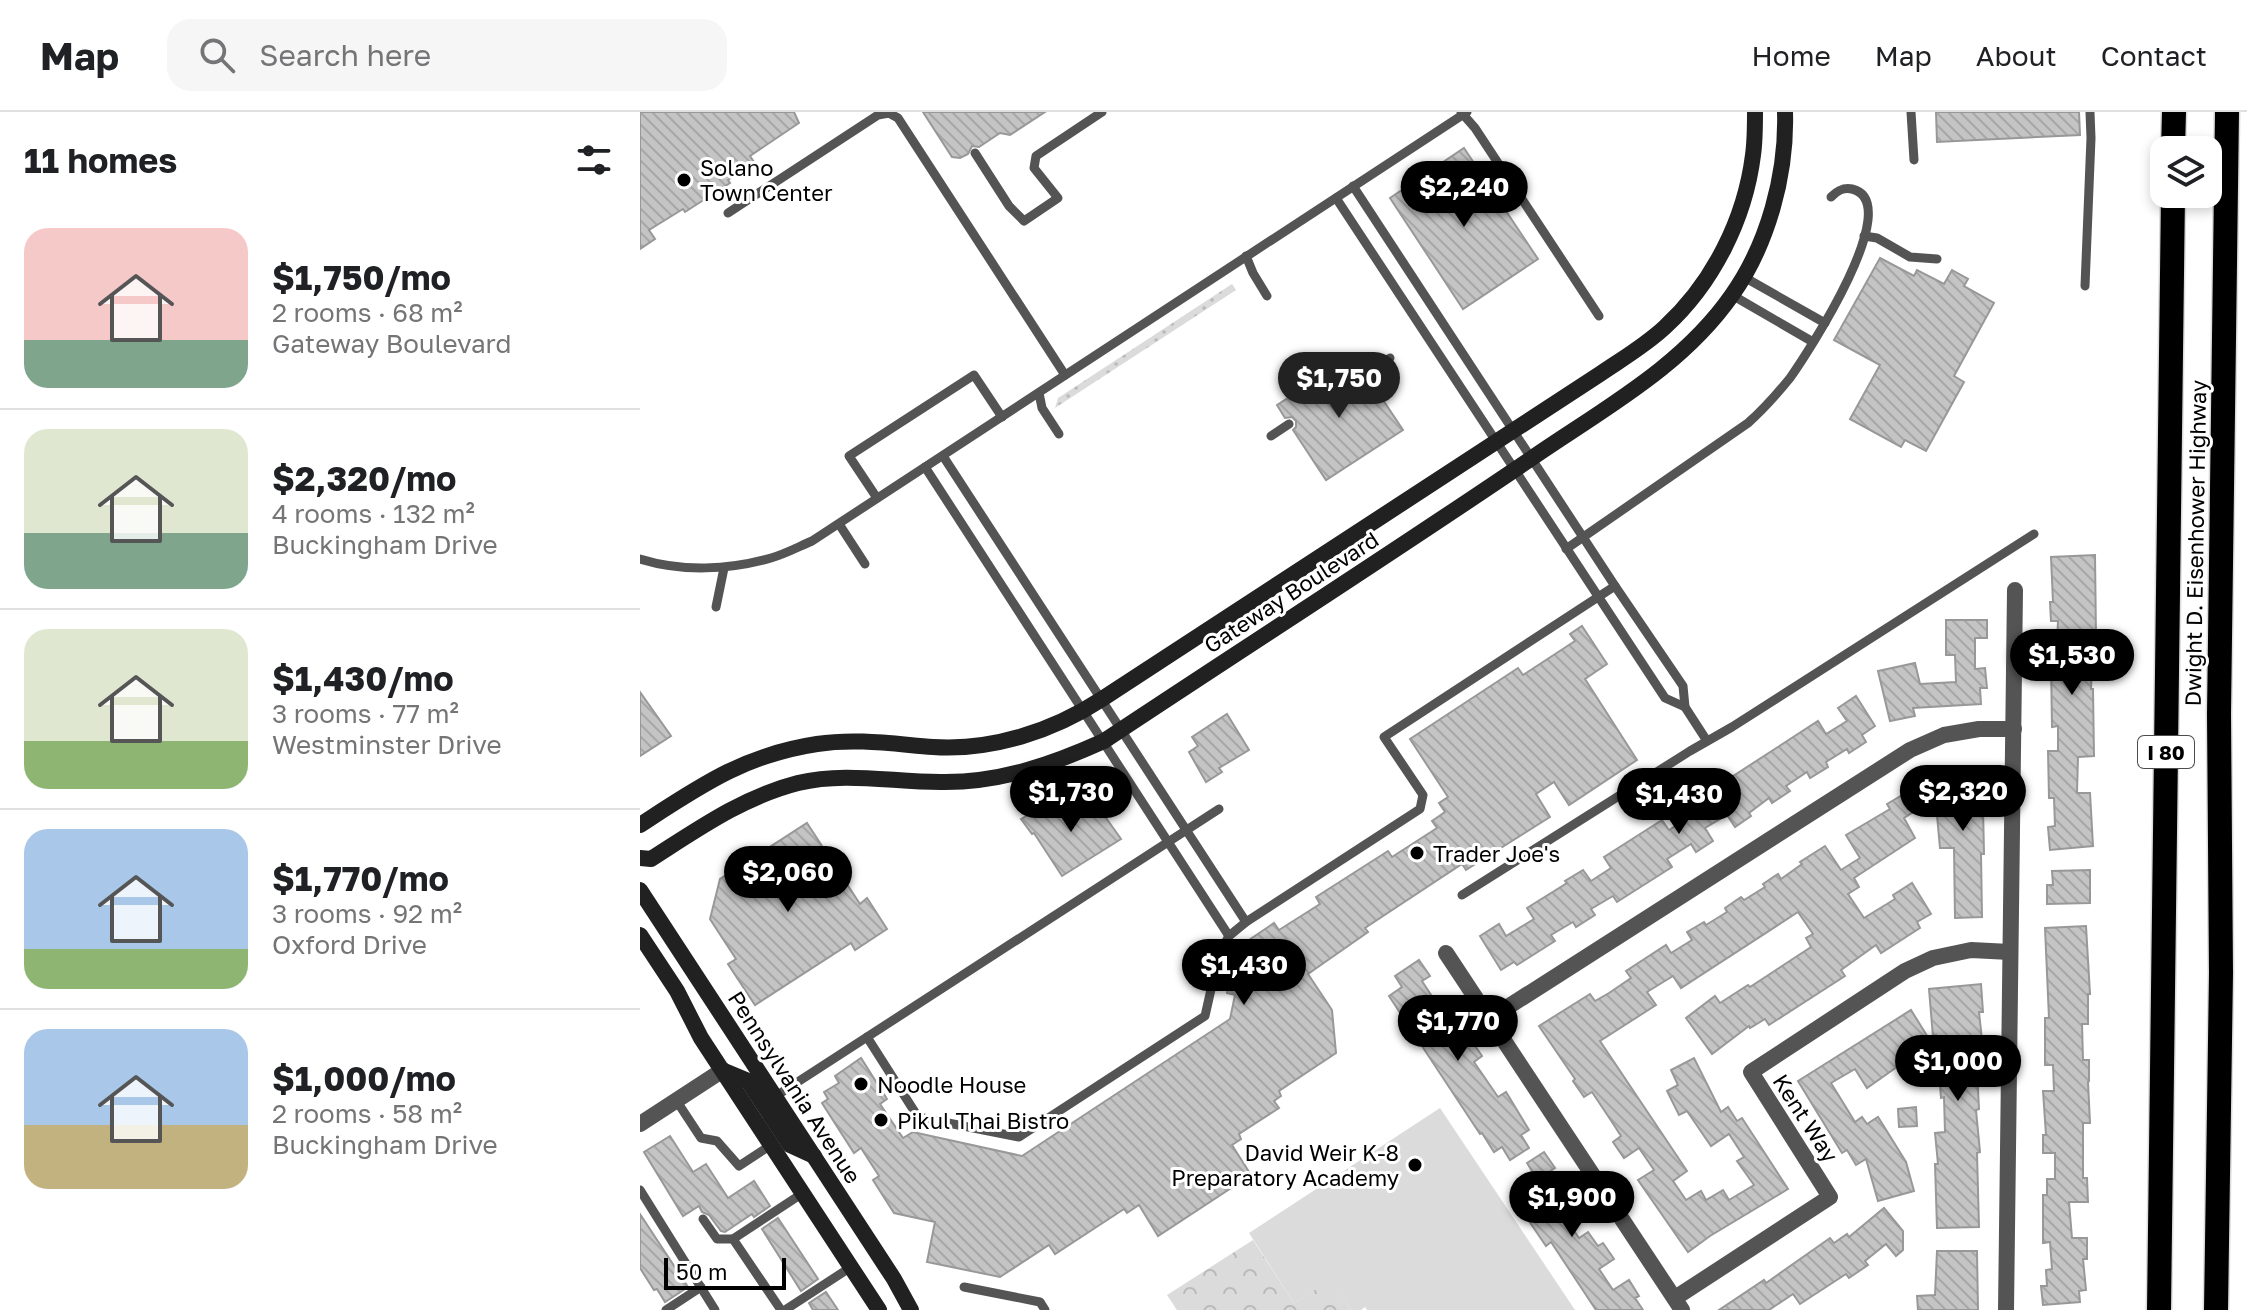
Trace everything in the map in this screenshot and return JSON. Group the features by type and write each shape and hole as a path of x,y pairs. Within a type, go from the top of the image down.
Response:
{"highway":[{"path":"2173,136 2174,112"},
{"name":"Dwight D. Eisenhower Highway","path":"2216,1310 2221,973 2219,714 2227,112"},
{"name":"Dwight D. Eisenhower Highway","path":"2159,1310 2173,208"}],"street":[{"name":"Gateway Boulevard","path":"640,825 707,781 744,763 790,749 848,741 935,747 970,746 1016,739 1084,711 1665,328 1701,286 1728,241 1744,199 1753,156 1755,112"},
{"name":"Gateway Boulevard","path":"640,858 651,859 726,811 760,794 801,782 848,776 945,782 990,779 1039,768 1104,741 1122,730 1514,471 1675,358 1709,324 1732,295 1761,241 1773,206 1783,154 1785,112"},
{"path":"2006,1310 2015,590"},
{"path":"1489,1019 1910,750 1944,735 1979,729 2014,729"},
{"name":"Pennsylvania Avenue","path":"640,890 776,1096 911,1310"},
{"path":"640,935 677,991 701,1038 879,1310"},
{"name":"Kent Way","path":"1678,1304 1830,1197 1751,1072 1905,971 1933,958 1971,950 2010,952"},
{"path":"1446,953 1678,1304"},
{"path":"640,1124 723,1070 735,1035"},
{"path":"723,1070 748,1081 790,1145 814,1156"}],"lane":[{"path":"975,153 1009,206 1024,221 1058,198 1034,168 1036,156 1102,112"},
{"path":"1911,112 1914,160"},
{"path":"2085,286 2090,112"},
{"path":"728,213 878,115 889,113 898,118 1065,375"},
{"path":"640,559 667,565 724,568 773,558 812,541 1463,113 1599,316"},
{"path":"1353,186 1683,686 1685,707 1707,741"},
{"path":"1566,549 1748,423 1766,407 1791,376 1837,305 1861,251 1869,213 1868,202 1861,193 1851,188 1840,189 1831,197"},
{"path":"1336,198 1665,698 1685,707"},
{"path":"1864,236 1877,238 1910,257 1937,259"},
{"path":"1246,256 1267,296"},
{"path":"1744,277 1825,323"},
{"path":"1732,295 1813,342"},
{"path":"1357,379 1390,358"},
{"path":"877,498 849,456 974,375 1002,417"},
{"path":"1039,393 1042,408 1059,434"},
{"path":"1271,436 1289,424"},
{"path":"943,456 1246,922"},
{"path":"925,467 1229,936"},
{"path":"839,524 865,564"},
{"path":"1462,895 2034,534"},
{"path":"716,607 724,568"},
{"path":"867,1037 918,1117 1019,1137 1205,1016 1219,954 1229,936 1420,809 1423,795 1384,737 1615,586"},
{"path":"776,1096 1219,809"},
{"path":"676,1100 701,1138 717,1141 739,1166 771,1145"},
{"path":"640,1190 715,1310"},
{"path":"703,1219 717,1239 733,1239 803,1193"},
{"path":"640,1212 649,1205"},
{"path":"733,1239 783,1310 851,1267"},
{"path":"666,1310 701,1287"},
{"path":"964,1287 1040,1302 1045,1310"}],"green space":[{"path":"1232,284 1236,290 1055,408 1058,398"},
{"name":"David Weir K-8 Preparatory Academy","path":"1440,1108 1575,1310 1367,1310 1365,1307 1351,1310 1331,1280 1294,1303 1249,1233"},
{"path":"1253,1240 1294,1303 1331,1279 1351,1310 1177,1310 1167,1295"}],"building":[{"name":"Solano Town Center","path":"640,112 794,112 799,123 750,156 754,162 728,180 730,183 685,212 683,209 649,230 655,239 640,249"},
{"path":"923,112 1045,112 1010,135 1000,133 979,147 972,146 968,154 960,158 952,157"},
{"path":"1936,112 2079,112 2080,135 1937,142"},
{"path":"1464,148 1538,259 1463,309 1390,198"},
{"path":"1880,258 1914,276 1917,270 1944,284 1952,270 1968,279 1964,286 1994,303 1954,376 1964,382 1926,451 1905,440 1901,447 1850,419 1880,365 1834,340"},
{"path":"1345,361 1353,373 1351,384 1361,385 1365,391 1373,385 1403,430 1326,480 1293,430 1296,421 1292,417 1285,418 1277,405"},
{"path":"2095,555 2096,637 2093,638 2091,689 2094,756 2078,757 2077,793 2090,793 2093,846 2050,850 2048,827 2055,826 2054,798 2049,798 2048,751 2058,751 2058,726 2052,727 2051,663 2056,663 2058,621 2051,621 2051,557"},
{"path":"1946,620 1987,620 1987,638 1975,638 1975,669 1985,668 1987,688 1980,688 1981,704 1913,708 1915,716 1890,721 1878,671 1915,663 1920,684 1956,682 1955,655 1946,655"},
{"path":"1582,626 1607,664 1585,679 1637,760 1569,805 1554,782 1536,794 1550,817 1466,870 1462,864 1365,928 1368,932 1308,974 1332,1010 1336,1053 1279,1091 1281,1096 1274,1101 1279,1108 1239,1134 1241,1139 1232,1145 1251,1175 1158,1236 1139,1205 1127,1213 1124,1209 1055,1254 1049,1245 1000,1277 927,1262 935,1222 894,1213 873,1180 879,1176 861,1148 854,1153 822,1103 828,1099 824,1092 839,1083 835,1076 861,1058 887,1099 880,1104 903,1138 913,1132 1022,1156 1230,1019 1235,995 1227,993 1233,964 1249,940 1274,923 1279,930 1320,904 1316,897 1388,851 1392,857 1437,828 1432,821 1445,812 1439,803 1448,797 1410,739 1518,668 1523,675 1575,641 1570,634"},
{"path":"640,692 671,736 640,756"},
{"path":"1856,696 1875,726 1862,735 1866,742 1826,762 1828,767 1810,778 1807,772 1786,786 1790,791 1772,803 1769,798 1735,827 1727,815 1705,828 1713,841 1696,852 1691,844 1667,859 1672,867 1617,902 1613,896 1591,909 1595,915 1576,927 1573,922 1551,935 1555,941 1517,965 1514,962 1501,970 1480,936 1499,924 1506,936 1534,919 1527,908 1567,883 1565,881 1583,870 1591,881 1611,868 1604,857 1662,820 1669,830 1716,800 1710,791 1818,721 1826,734 1847,721 1838,708"},
{"path":"1227,714 1249,750 1219,768 1222,772 1206,782 1189,752 1198,746 1192,737"},
{"path":"1983,767 1987,806 1983,807 1982,917 1955,918 1954,848 1940,848 1933,772"},
{"path":"1904,794 1915,811 1904,818 1915,838 1854,878 1859,887 1848,894 1864,918 1895,899 1893,895 1912,883 1931,914 1917,922 1920,928 1881,953 1876,945 1841,970 1845,976 1769,1025 1765,1019 1749,1026 1712,1054 1686,1018 1715,996 1720,1003 1811,947 1806,938 1813,934 1798,912 1681,988 1673,976 1647,992 1656,1005 1600,1041 1687,1171 1673,1181 1686,1200 1701,1191 1706,1200 1723,1190 1729,1200 1754,1185 1737,1161 1744,1157 1729,1134 1711,1146 1687,1111 1679,1115 1667,1091 1678,1085 1671,1070 1694,1058 1721,1112 1728,1107 1737,1121 1742,1118 1788,1189 1688,1252 1638,1180 1654,1170 1639,1148 1624,1158 1613,1142 1621,1136 1612,1122 1592,1092 1584,1097 1539,1026 1590,994 1595,1001 1609,993 1631,978 1626,971 1666,945 1671,953 1692,940 1687,932 1727,912 1725,908 1765,887 1763,884 1778,874 1781,879 1825,846 1841,870 1860,858 1846,835 1890,809 1887,804"},
{"path":"1056,799 1064,811 1078,802 1087,816 1099,808 1121,839 1062,876 1021,819"},
{"path":"807,823 860,904 867,898 887,929 855,950 851,943 755,1005 728,964 736,959 710,919 720,879"},
{"path":"2090,870 2090,903 2047,904 2047,885 2053,885 2052,871"},
{"path":"2086,926 2090,994 2088,1024 2082,1024 2083,1060 2089,1060 2090,1123 2083,1123 2083,1178 2087,1178 2088,1202 2069,1202 2072,1238 2087,1238 2087,1259 2083,1259 2086,1290 2079,1291 2080,1302 2043,1305 2041,1286 2047,1286 2046,1270 2052,1269 2050,1242 2043,1243 2043,1195 2047,1195 2047,1179 2055,1179 2055,1153 2043,1153 2043,1135 2046,1135 2043,1091 2054,1091 2053,1065 2045,1065 2045,1018 2049,1018 2045,928"},
{"path":"1419,960 1430,976 1422,981 1435,1001 1441,997 1468,1041 1471,1040 1482,1056 1474,1062 1498,1097 1506,1092 1529,1130 1521,1135 1529,1148 1510,1160 1502,1147 1494,1152 1480,1134 1389,996 1402,987 1395,976"},
{"path":"1981,984 1983,1012 1979,1012 1983,1049 1976,1050 1979,1227 1937,1228 1935,1133 1945,1132 1944,1097 1941,1098 1929,989"},
{"path":"1911,1010 1929,1039 1908,1052 1911,1057 1867,1088 1855,1069 1831,1083 1855,1122 1862,1117 1867,1124 1878,1117 1906,1162 1914,1191 1878,1201 1866,1159 1856,1165 1847,1150 1842,1153 1798,1081"},
{"path":"1916,1107 1917,1126 1899,1127 1898,1109"},
{"path":"670,1136 693,1172 706,1164 728,1198 754,1181 770,1206 725,1232 699,1206 683,1216 644,1152"},
{"path":"1544,1152 1555,1168 1549,1172 1564,1194 1569,1190 1580,1206 1564,1216 1579,1238 1588,1232 1598,1246 1603,1243 1614,1259 1599,1269 1613,1290 1629,1280 1643,1310 1596,1310 1551,1242 1546,1246 1527,1218 1534,1214 1515,1186 1534,1174 1527,1163"},
{"path":"1884,1208 1903,1231 1903,1250 1896,1256 1886,1244 1865,1261 1868,1265 1849,1278 1846,1274 1800,1304 1793,1294 1769,1310 1719,1310 1764,1280 1766,1283 1830,1238 1834,1243 1847,1234 1849,1237"},
{"path":"640,1214 688,1287 665,1302 640,1268"},
{"path":"778,1218 818,1279 801,1291 762,1229"},
{"path":"1937,1251 1977,1251 1978,1310 1918,1310 1917,1296 1935,1295"},
{"path":"826,1292 838,1310 813,1310 809,1303"}],"place":[{"name":"Solano Town Center","path":"684,180"},
{"name":"Trader Joe's","path":"1417,853"},
{"name":"Noodle House","path":"861,1084"},
{"name":"Pikul Thai Bistro","path":"881,1120"},
{"name":"David Weir K-8 Preparatory Academy","path":"1415,1165"}]}
